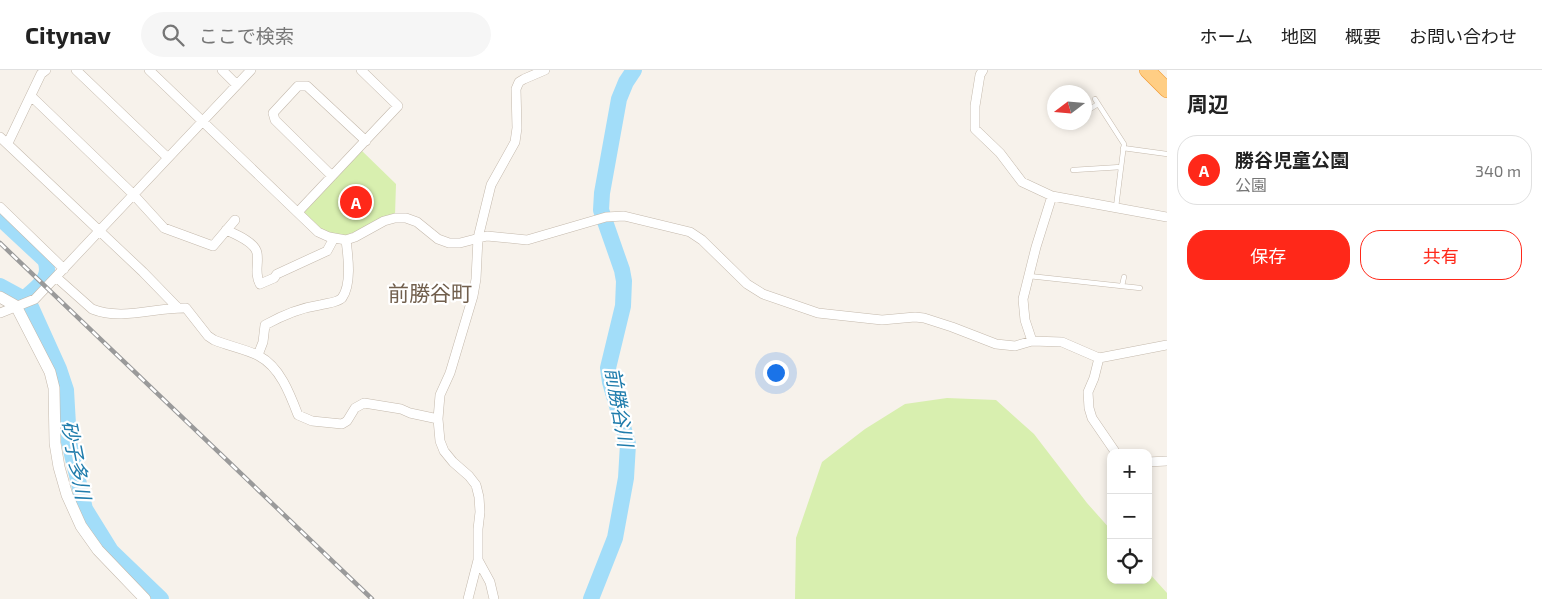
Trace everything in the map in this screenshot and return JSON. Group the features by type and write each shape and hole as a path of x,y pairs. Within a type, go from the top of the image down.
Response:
{"highway":[{"path":"1147,70 1167,90"}],"street":[{"path":"8,143 41,74 46,70"},
{"path":"76,70 167,158"},
{"path":"149,70 318,232 334,238 346,240 384,221 406,218 417,222 438,240 449,243 460,243 487,236 526,240 606,217 624,216 690,232 702,240 747,284 763,294 818,313 882,320 924,318 996,344 1015,346 1032,341 1062,342 1099,358 1167,345"},
{"path":"222,70 237,85"},
{"path":"0,314 35,299 251,70"},
{"path":"298,212 398,106 361,70"},
{"path":"468,599 478,560 480,512 476,485 453,462 444,451 440,442 438,419 440,395 450,373 473,296 476,279 478,238 491,186 515,142 517,128 516,89 519,82 545,70"},
{"path":"983,70 980,74 975,106 975,129 1000,153 1022,182 1052,196 1167,217"},
{"path":"332,176 275,120 274,113 298,86 308,86 366,141"},
{"path":"31,96 133,194 164,228 213,246 235,220"},
{"path":"0,137 144,272 178,308"},
{"path":"1032,341 1025,320 1023,299 1052,196"},
{"path":"0,207 64,269"},
{"path":"226,230 242,237 256,249 257,279 260,284 327,251 334,238"},
{"path":"258,355 263,342 265,325 301,308 330,303 342,297 346,287 349,266 346,240"},
{"path":"56,276 92,309 99,312 153,312 186,308 208,336 214,340 258,355 279,374 298,414 303,418 312,421 342,424 347,421 355,408 364,403 401,409 410,413 438,419"},
{"path":"0,297 16,306 50,372 54,397 55,444 59,467 67,495 81,526 98,550 145,599"},
{"path":"1099,358 1088,392 1089,408 1092,418 1113,449"},
{"path":"1152,462 1167,462"},
{"path":"478,560 490,582 494,599"}],"lane":[{"path":"1095,99 1124,144 1116,208"},
{"path":"1092,108 1098,104"},
{"path":"1123,148 1167,154"},
{"path":"1080,163 1080,170"},
{"path":"1073,170 1121,167"},
{"path":"1029,276 1140,288"},
{"path":"1122,286 1124,277"}],"green space":[{"path":"360,149 396,184 395,215 372,228 355,234 338,237 329,235 316,227 297,207"},
{"path":"947,398 996,400 1034,434 1087,503 1107,526 1107,584 1152,584 1152,576 1167,593 1167,599 795,599 796,538 822,462 865,429 905,404"}],"waterway":[{"name":"前勝谷川","path":"591,599 615,538 626,478 628,444 610,382 608,368 623,306 624,281 601,210 602,193 619,99 626,82 634,70"},
{"path":"0,218 45,260 47,267 45,278 24,299"},
{"name":"砂子多川","path":"0,286 24,299 31,307 59,369 66,390 69,442 85,509 111,551 161,599"}],"railway":[{"path":"0,243 372,599"}],"place":[{"name":"勝谷児童公園","path":"356,202"}],"district":[{"name":"前勝谷町","path":"430,294"}]}
